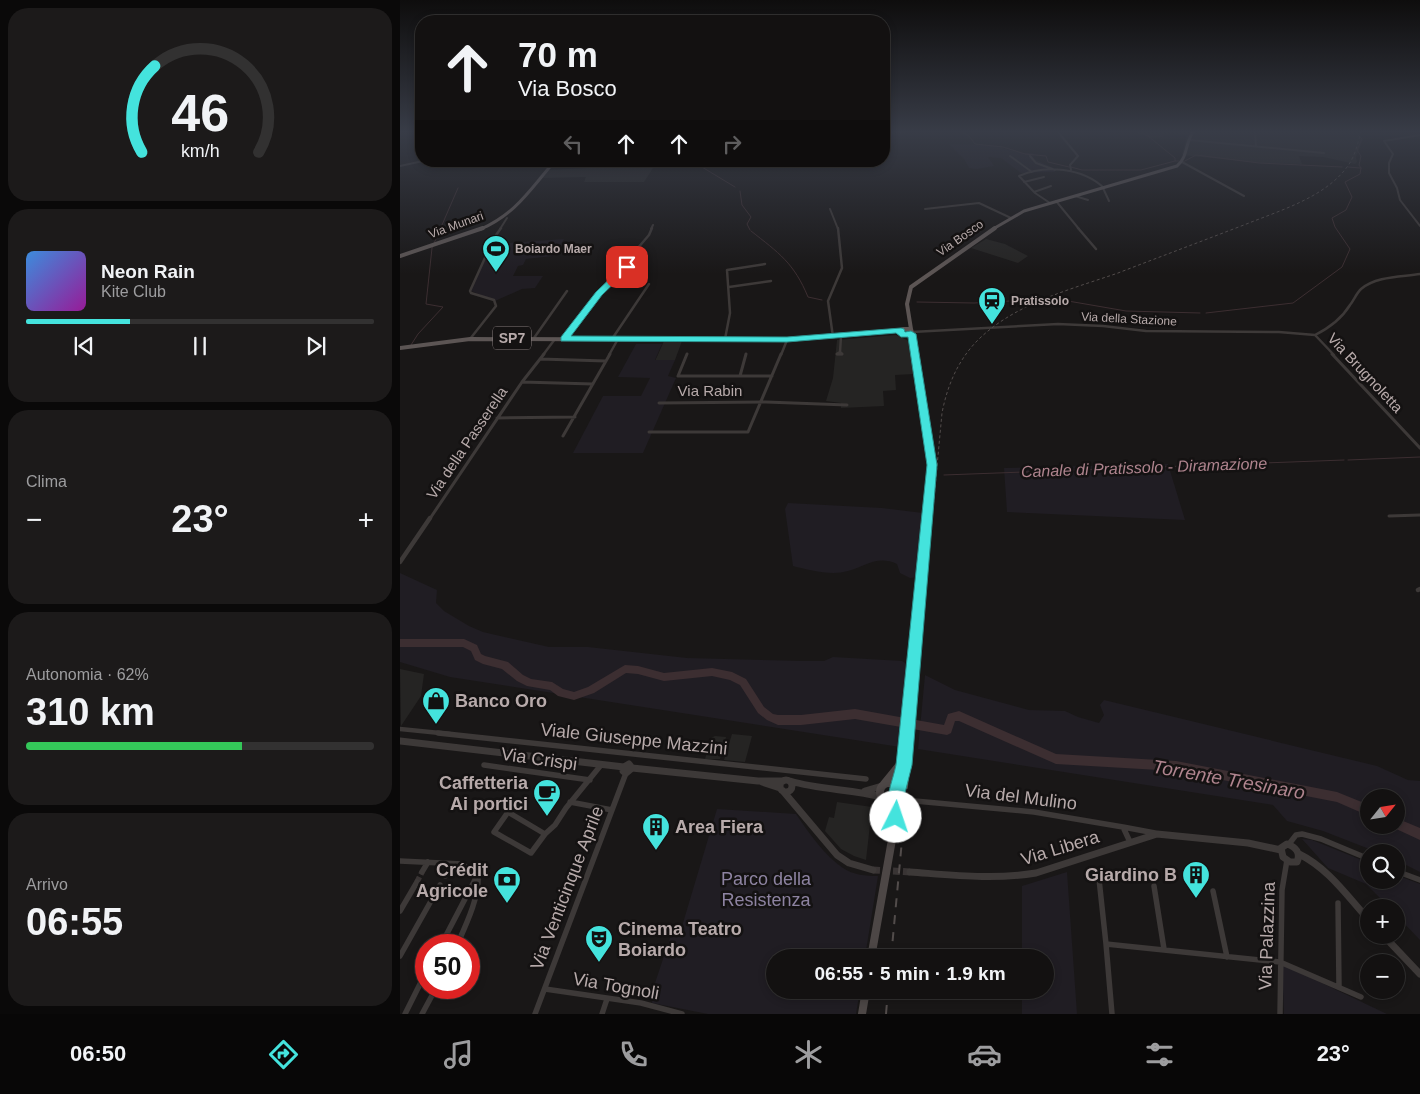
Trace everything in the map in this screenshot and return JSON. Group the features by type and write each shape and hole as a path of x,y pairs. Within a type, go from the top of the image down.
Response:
{"main road":[{"name":"Via Munari","path":"400,256 484,227 504,217 518,206 540,179"},
{"name":"Via Bosco","path":"898,791 903,773 932,465 906,296 912,285 1011,218 1056,201 1134,179"},
{"path":"902,332 909,319"},
{"name":"SP7","path":"400,348 470,338 787,340 902,332"},
{"path":"902,332 911,332"},
{"path":"902,332 913,342"},
{"path":"893,836 889,811 880,792 883,785 901,765 904,757"},
{"path":"874,949 896,817 895,799 898,791 893,783 883,785"},
{"path":"883,798 890,801 895,799"},
{"path":"862,1014 864,999"}],"street":[{"path":"1022,179 1034,192 1050,203"},
{"path":"1024,182 1035,179"},
{"path":"1095,179 1103,188 1108,201"},
{"path":"1214,179 1244,196"},
{"path":"1392,179 1399,198 1420,226"},
{"path":"1034,192 1051,186"},
{"path":"1075,196 1088,200"},
{"path":"1056,201 1096,249"},
{"path":"925,209 979,203 1011,218"},
{"path":"830,209 838,227 842,268 828,300 833,337"},
{"path":"470,338 496,306 494,300 470,291 494,238 508,218"},
{"path":"564,339 599,293 626,269 631,256 649,235 653,225"},
{"path":"725,339 730,326 729,287 726,270 765,264"},
{"path":"1315,335 1323,332 1336,320 1350,306 1359,291 1370,284 1388,278 1420,274"},
{"path":"729,287 771,281"},
{"path":"612,339 649,284"},
{"path":"534,338 566,291"},
{"name":"Via della Stazione","path":"911,332 1058,324 1103,326 1146,331 1278,332 1315,335"},
{"name":"Via Brugnoletta","path":"1315,335 1420,448"},
{"path":"840,352 841,337"},
{"name":"Via della Passerella","path":"400,562 522,382 555,339"},
{"path":"563,436 618,339"},
{"path":"649,432 748,432 787,340"},
{"path":"678,376 687,354"},
{"path":"740,376 746,354"},
{"path":"540,360 606,360"},
{"path":"672,375 772,376"},
{"path":"522,382 593,384"},
{"name":"Via Rabin","path":"659,402 761,402"},
{"path":"761,402 847,405"},
{"path":"497,418 575,417"},
{"path":"1389,516 1420,515"},
{"name":"Viale Giuseppe Mazzini","path":"400,730 866,779"},
{"name":"Viale Giuseppe Mazzini","path":"400,741 602,764 625,770 632,768 758,781 786,786 806,786 863,792 883,798"},
{"path":"544,834 508,812 494,832 531,853 544,834 555,826 570,802 602,764"},
{"name":"Via Crispi","path":"484,766 590,780"},
{"name":"Via Venticinque Aprile","path":"534,1014 612,810 625,770"},
{"name":"Viale Giuseppe Mazzini","path":"863,792 883,785"},
{"path":"786,786 794,805 836,854 849,863 873,870"},
{"name":"Via del Mulino","path":"914,801 1034,812 1123,826 1157,834 1248,843 1281,850"},
{"path":"570,802 612,810"},
{"path":"1123,826 1130,842"},
{"name":"Via Libera","path":"910,872 983,877 1020,876 1157,834"},
{"path":"1289,844 1292,838 1302,834 1360,855"},
{"path":"1299,854 1298,862 1292,863 1287,860 1281,850 1284,844 1289,844 1299,854 1311,860 1360,910"},
{"name":"Via Palazzina","path":"1280,1014 1282,890 1287,860"},
{"path":"400,861 467,866 478,874"},
{"path":"422,872 428,862"},
{"path":"445,876 451,864"},
{"path":"447,934 478,874"},
{"path":"462,934 472,913 478,874"},
{"path":"1405,874 1420,880"},
{"path":"1099,879 1112,1014"},
{"path":"400,911 417,882"},
{"path":"400,956 440,885"},
{"path":"1154,886 1164,949"},
{"path":"1213,891 1227,957"},
{"path":"1338,903 1339,986"},
{"path":"1106,944 1280,962 1360,996"},
{"path":"1392,944 1420,974"},
{"name":"Via Tognoli","path":"545,989 640,1003 660,1012 682,1014"},
{"path":"405,1014 415,994"},
{"path":"422,1014 430,999"},
{"path":"602,1014 607,999"}],"shaded area":[{"path":"585,179 646,179 644,182 584,182"},
{"path":"986,239 1005,244 1028,256 1018,263 971,248"},
{"path":"896,335 909,341 914,374 895,375 896,390 883,391 884,406 841,408 841,403 826,401 833,378 837,340"},
{"path":"664,341 682,341 675,360 655,361"},
{"path":"400,669 424,674 421,696 401,726"},
{"path":"732,734 752,736 745,762 724,760"},
{"path":"715,736 726,737 720,759 705,759 711,738"},
{"path":"837,802 872,807 866,860 841,849 825,831 829,817 834,818"}],"green space":[{"name":"Boiardo Maer","path":"564,239 553,256 526,259 523,265 518,266 513,276 543,276 535,288 522,289 495,301 471,291 473,282 492,244"},
{"path":"636,344 662,344 655,360 675,360 668,376 676,378 643,453 573,453 603,396 641,396 650,378 618,377"},
{"path":"1168,464 1185,520 1007,512 1004,468"},
{"path":"788,503 882,508 923,513 919,577 910,578 900,573 897,564 884,561 872,562 848,571 834,573 793,566 785,509"},
{"path":"400,573 437,590 436,603 444,611 469,626 483,632 549,647 588,647 687,658 824,661 833,657 902,661 910,666 900,747 450,677 400,662"},
{"path":"925,675 955,690 1029,710 1065,711 1099,723 1104,715 1100,705 1104,700 1377,766 1408,780 1420,781 1420,872 1405,864 1405,844 1360,845 1323,831 1287,821 1273,805 918,749"},
{"name":"Parco della Resistenza","path":"717,809 796,814 823,850 836,863 860,875 878,876 866,949 766,949 766,999 858,999 856,1014 708,1014 652,1003 653,989 672,932 680,933"},
{"path":"1302,839 1312,840 1360,859 1360,881 1328,868"},
{"path":"1067,872 1077,1014 1022,1014 1022,999 1054,999 1054,949 1022,949 1022,886"},
{"path":"1405,878 1420,884 1420,940 1405,924 1405,899 1381,899 1371,889 1405,889"},
{"path":"1282,964 1387,1014 1284,1014"}],"waterway":[{"path":"722,179 735,187"},
{"path":"1206,313 1293,303 1342,267 1350,249 1335,227 1332,218 1346,210 1352,197 1345,182 1350,179"},
{"path":"411,345 418,334 443,307 426,304 432,248 458,188"},
{"path":"740,191 742,205 751,217 747,224 750,230"},
{"path":"751,231 785,260 797,275 808,297 822,300"},
{"path":"917,302 974,303 1046,299"},
{"path":"1050,300 1068,301 1126,311 1200,313"},
{"name":"Canale di Pratissolo - Diramazione","path":"1348,460 1420,457"},
{"name":"Canale di Pratissolo - Diramazione","path":"944,475 1344,460"},
{"name":"Torrente Tresinaro","path":"400,643 464,643 474,648 478,657 505,665 520,678 530,683 552,686 561,693 574,696 591,690 625,669 638,670 664,677 712,672 732,676 743,682 761,710 778,720 801,720 855,714 947,730 951,717 959,716 1056,759 1176,766 1337,797 1360,807"},
{"name":"Torrente Tresinaro","path":"1405,827 1420,834"}],"tunnel":[{"path":"873,870 910,872"},
{"path":"417,882 422,872"}],"railway":[{"path":"912,734 942,413 954,375 969,350 991,329 1024,308 1061,292 1118,273 1277,212 1306,200 1336,179"},
{"path":"892,949 912,733"},
{"path":"886,1014 887,999"}],"place":[{"name":"Boiardo Maer","path":"496,273"},
{"name":"Pratissolo","path":"992,325"},
{"name":"Banco Oro","path":"436,725"},
{"name":"Caffetteria Ai portici","path":"547,817"},
{"name":"Area Fiera","path":"656,851"},
{"name":"Giardino B","path":"1196,899"},
{"name":"Crédit Agricole","path":"507,904"},
{"name":"Cinema Teatro Boiardo","path":"599,963"}],"route":[{"path":"627,267 599,293 564,339 787,340 901,330 901,334 911,334 913,338 932,465 904,765 898,795 895,799 896,817"}]}
